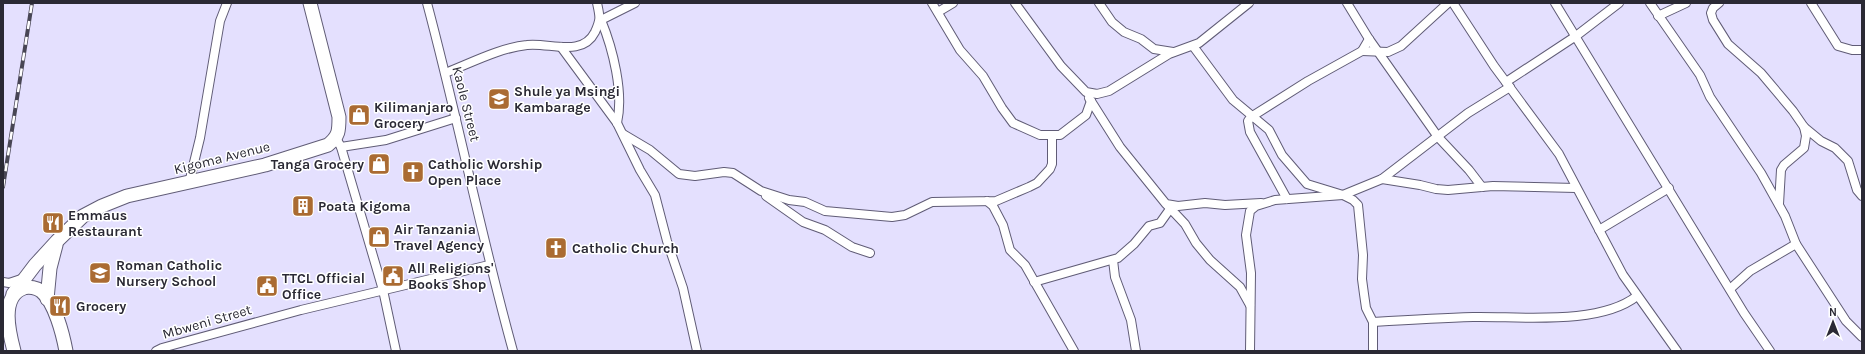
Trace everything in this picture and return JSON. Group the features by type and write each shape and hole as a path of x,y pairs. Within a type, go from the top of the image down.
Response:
{"main road":[{"path":"310,3 339,117 338,142"},
{"name":"Kigoma Avenue","path":"14,351 7,312 8,301 26,277 57,241 83,216 102,206 128,196 265,165 338,142"},
{"path":"47,299 50,268 57,241"},
{"path":"13,294 24,288 32,288 42,292 52,308 67,347"}],"street":[{"path":"189,183 200,138 220,21 227,3"},
{"name":"Kaole Street","path":"427,3 446,73 489,265 513,351"},
{"path":"597,3 601,20 608,37 616,73 620,101 620,112 617,123"},
{"path":"446,73 510,49 528,45 574,47 583,44 592,38 601,20 635,3"},
{"path":"932,3 960,50 983,76 1002,108 1013,122 1040,135 1060,135 1086,115 1091,101"},
{"path":"938,12 953,3"},
{"path":"1015,3 1061,66 1086,92 1120,147 1168,206 1185,224 1196,243 1210,260 1240,287 1250,305"},
{"path":"1099,3 1112,22 1124,32 1141,39 1154,49 1174,52"},
{"path":"1086,92 1097,94 1109,91 1138,72 1174,52 1185,47 1193,46 1248,3"},
{"path":"1347,3 1369,39 1438,137 1469,170 1482,187"},
{"path":"1287,199 1250,132 1248,121 1251,117 1308,81 1362,51 1388,52 1401,46 1448,3"},
{"path":"1454,3 1508,84 1559,154 1623,275 1677,351"},
{"path":"1555,3 1730,289 1770,351"},
{"path":"1168,206 1205,203 1224,205 1343,195 1382,179 1468,113 1576,36 1619,3"},
{"path":"1650,3 1700,75 1710,98 1761,173 1786,216 1796,244 1846,321 1862,337"},
{"path":"1658,16 1686,3"},
{"path":"1719,3 1711,13 1713,20 1728,44 1760,73 1793,111 1804,127 1813,135 1835,148 1845,158 1852,170 1857,190 1862,196"},
{"path":"1811,3 1838,46 1852,50 1862,50"},
{"path":"1362,51 1369,39"},
{"path":"1193,46 1233,100 1251,117 1269,130 1282,155 1306,184 1343,195 1353,200 1358,205 1360,212 1363,255 1362,278 1366,308 1373,322 1373,351"},
{"path":"561,47 617,123 640,170 655,195 683,288 697,351"},
{"path":"396,351 382,290 338,142 386,140 456,118"},
{"path":"1779,204 1781,170 1784,165 1804,148 1806,136 1804,127"},
{"path":"623,134 650,150 679,174 695,176 724,172 733,173 803,222 817,226 852,247 870,253"},
{"path":"760,191 789,200 805,202 825,211 892,217 905,214 932,202 987,201 1003,199 1029,187 1046,175 1052,164 1052,136"},
{"path":"1382,179 1420,185 1436,190 1482,187 1576,188"},
{"path":"1599,230 1669,188"},
{"path":"987,201 993,206 1004,225 1010,250 1024,265 1074,351"},
{"path":"1250,351 1252,273 1247,249 1246,226 1250,210 1267,202"},
{"path":"1034,282 1113,260 1121,256 1150,224 1160,223 1168,206"},
{"path":"1730,289 1750,271 1796,244"},
{"path":"1113,260 1116,278 1130,314 1136,351"},
{"name":"Mbweni Street","path":"156,351 223,330 489,265"},
{"path":"3,282 18,281 26,277"},
{"path":"1373,322 1473,317 1553,318 1585,315 1630,302 1637,296"}],"railway":[{"path":"3,187 32,3"}],"place":[{"name":"Shule ya Msingi Kambarage","path":"499,99"},
{"name":"Kilimanjaro Grocery","path":"359,115"},
{"name":"Tanga Grocery","path":"379,164"},
{"name":"Catholic Worship Open Place","path":"413,172"},
{"name":"Poata Kigoma","path":"303,206"},
{"name":"Emmaus Restaurant","path":"53,223"},
{"name":"Air Tanzania Travel Agency","path":"379,237"},
{"name":"Catholic Church","path":"556,248"},
{"name":"Roman Catholic Nursery School","path":"100,273"},
{"name":"All Religions' Books Shop","path":"393,276"},
{"name":"TTCL Official Office","path":"267,286"},
{"name":"Grocery","path":"60,306"}]}
